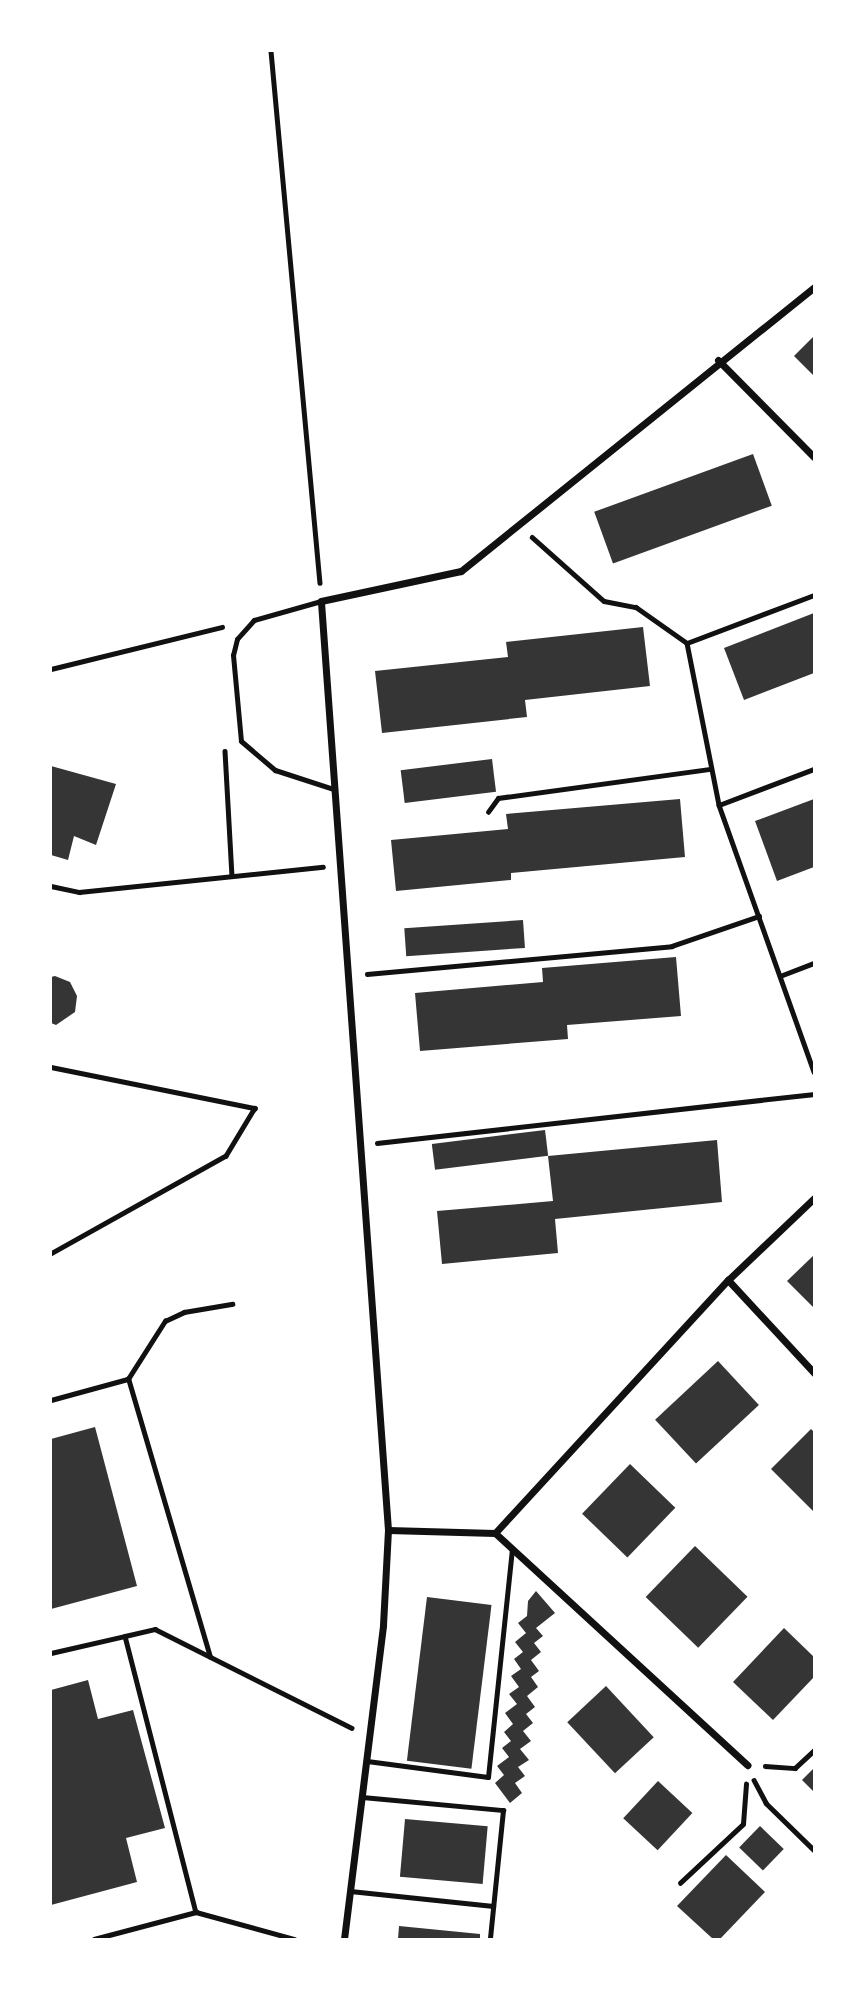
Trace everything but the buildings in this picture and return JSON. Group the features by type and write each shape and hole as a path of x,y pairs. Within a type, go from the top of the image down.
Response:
{"street":[{"path":"344,1939 383,1625 387,1530 321,601 461,570 718,360 814,286"},
{"path":"718,360 814,457"},
{"path":"495,1533 727,1280 814,1198"},
{"path":"727,1280 814,1373"},
{"path":"387,1530 495,1533 747,1765"}],"lane":[{"path":"321,601 254,620 237,639 233,655 241,741 275,770 333,789"},
{"path":"367,1761 488,1777 512,1549"},
{"path":"362,1797 503,1811 490,1939"},
{"path":"350,1891 494,1906"}],"path":[{"path":"271,51 321,601"},
{"path":"518,525 604,601 636,607 687,643 719,805 814,1072"},
{"path":"687,643 814,595"},
{"path":"51,668 254,620"},
{"path":"488,812 498,798 710,769"},
{"path":"719,805 814,769"},
{"path":"51,886 79,892 338,865"},
{"path":"346,976 672,946 759,916"},
{"path":"780,976 814,963"},
{"path":"51,1067 255,1108 226,1156 51,1254"},
{"path":"359,1145 814,1094"},
{"path":"51,1400 128,1379 165,1321 184,1312 232,1304"},
{"path":"128,1379 209,1657"},
{"path":"51,1653 155,1629 370,1736"},
{"path":"125,1636 196,1912"},
{"path":"747,1765 795,1768 814,1750"},
{"path":"747,1765 766,1803 814,1850"},
{"path":"680,1883 743,1824 747,1765"},
{"path":"94,1939 196,1912 294,1939"}]}
